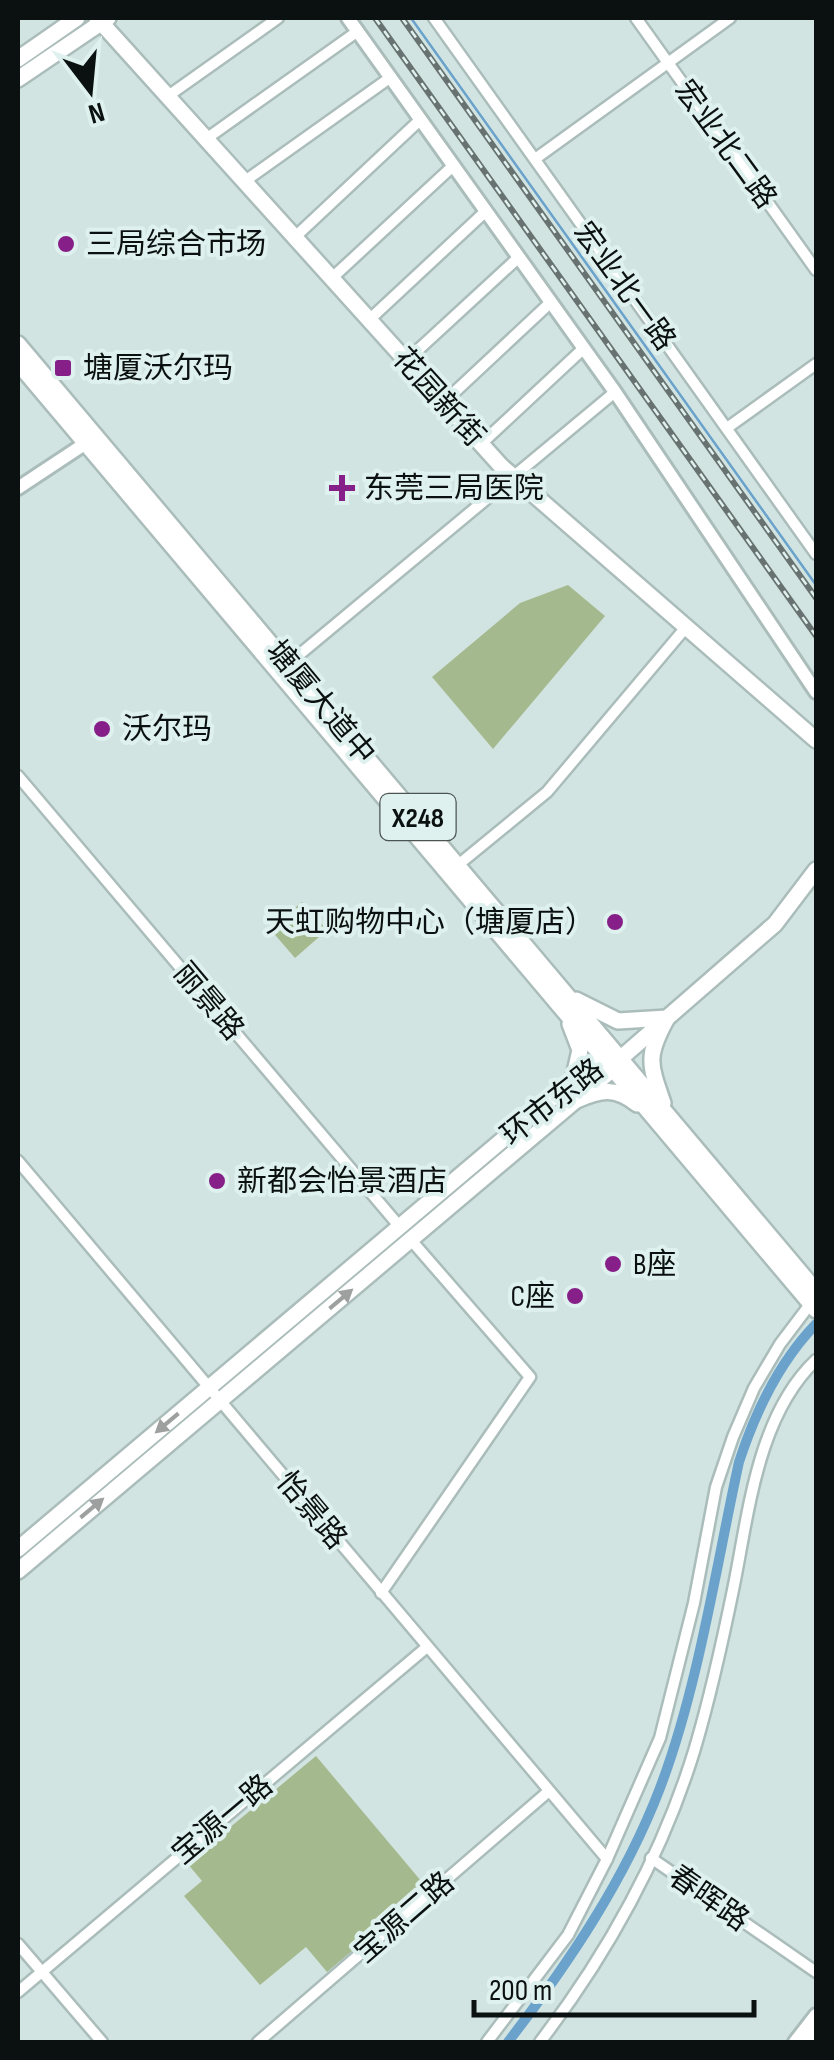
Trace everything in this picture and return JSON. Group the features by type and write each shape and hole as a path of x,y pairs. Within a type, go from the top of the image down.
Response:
{"main road":[{"path":"18,49 62,18"},
{"path":"18,59 76,18"},
{"path":"18,69 99,19"},
{"path":"18,79 99,19"},
{"name":"花园新街","path":"99,19 513,477 816,740"},
{"name":"塘厦大道中","path":"18,344 458,865 613,1060 815,1301"},
{"name":"塘厦大道中","path":"18,363 564,1000"},
{"path":"613,1060 774,924 816,870"},
{"path":"564,1000 618,1021 666,1018"},
{"path":"564,1000 579,1043 580,1057 573,1081"},
{"path":"662,1116 650,1062 651,1048 666,1018"},
{"name":"环市东路","path":"405,1233 577,1100 613,1060"},
{"name":"环市东路","path":"18,1549 215,1393 405,1233 573,1081 613,1060"},
{"path":"577,1100 597,1091 616,1091 662,1116"},
{"name":"环市东路","path":"18,1571 215,1393"}],"street":[{"path":"168,96 278,18"},
{"path":"348,18 584,348 816,692"},
{"name":"宏业北一路","path":"434,18 816,554"},
{"name":"宏业北二路","path":"636,18 816,270"},
{"path":"535,159 730,18"},
{"path":"206,138 358,31"},
{"path":"244,181 391,77"},
{"path":"294,237 421,120"},
{"path":"332,278 454,165"},
{"path":"369,320 486,211"},
{"path":"406,361 519,257"},
{"path":"444,402 552,302"},
{"path":"481,444 584,348"},
{"path":"726,428 816,364"},
{"path":"288,664 614,392"},
{"path":"18,488 86,443"},
{"path":"458,865 547,792 687,626"},
{"name":"丽景路","path":"18,776 530,1377 382,1593"},
{"name":"怡景路","path":"18,1161 607,1859"},
{"path":"488,2042 568,1935 607,1859 660,1738 694,1603 716,1486 732,1438 754,1388 780,1344 815,1301"},
{"path":"540,2042 607,1945 651,1858 694,1750 714,1680 755,1480 794,1386 816,1360"},
{"name":"宝源一路","path":"18,1992 427,1647"},
{"name":"宝源二路","path":"258,2042 549,1791"},
{"name":"春晖路","path":"651,1858 816,1972"},
{"path":"18,1944 102,2042"},
{"path":"796,2042 816,2015"},
{"path":"809,2042 816,2032"}],"green space":[{"path":"568,585 605,616 493,749 432,677 520,603"},
{"path":"302,902 327,930 295,958 270,929"},
{"path":"316,1756 427,1888 327,1972 306,1947 260,1985 184,1896 202,1881 187,1863"}],"waterway":[{"path":"411,18 816,585"},
{"path":"508,2042 593,1920 646,1822 685,1710 739,1462 770,1388 816,1324"}],"railway":[{"path":"375,18 816,636"},
{"path":"402,18 816,598"}],"place":[{"name":"三局综合市场","path":"66,244"},
{"name":"塘厦沃尔玛","path":"63,368"},
{"name":"东莞三局医院","path":"342,488"},
{"name":"沃尔玛","path":"102,729"},
{"name":"天虹购物中心（塘厦店）","path":"615,922"},
{"name":"新都会怡景酒店","path":"217,1181"},
{"name":"B座","path":"613,1264"},
{"name":"C座","path":"575,1296"}]}
